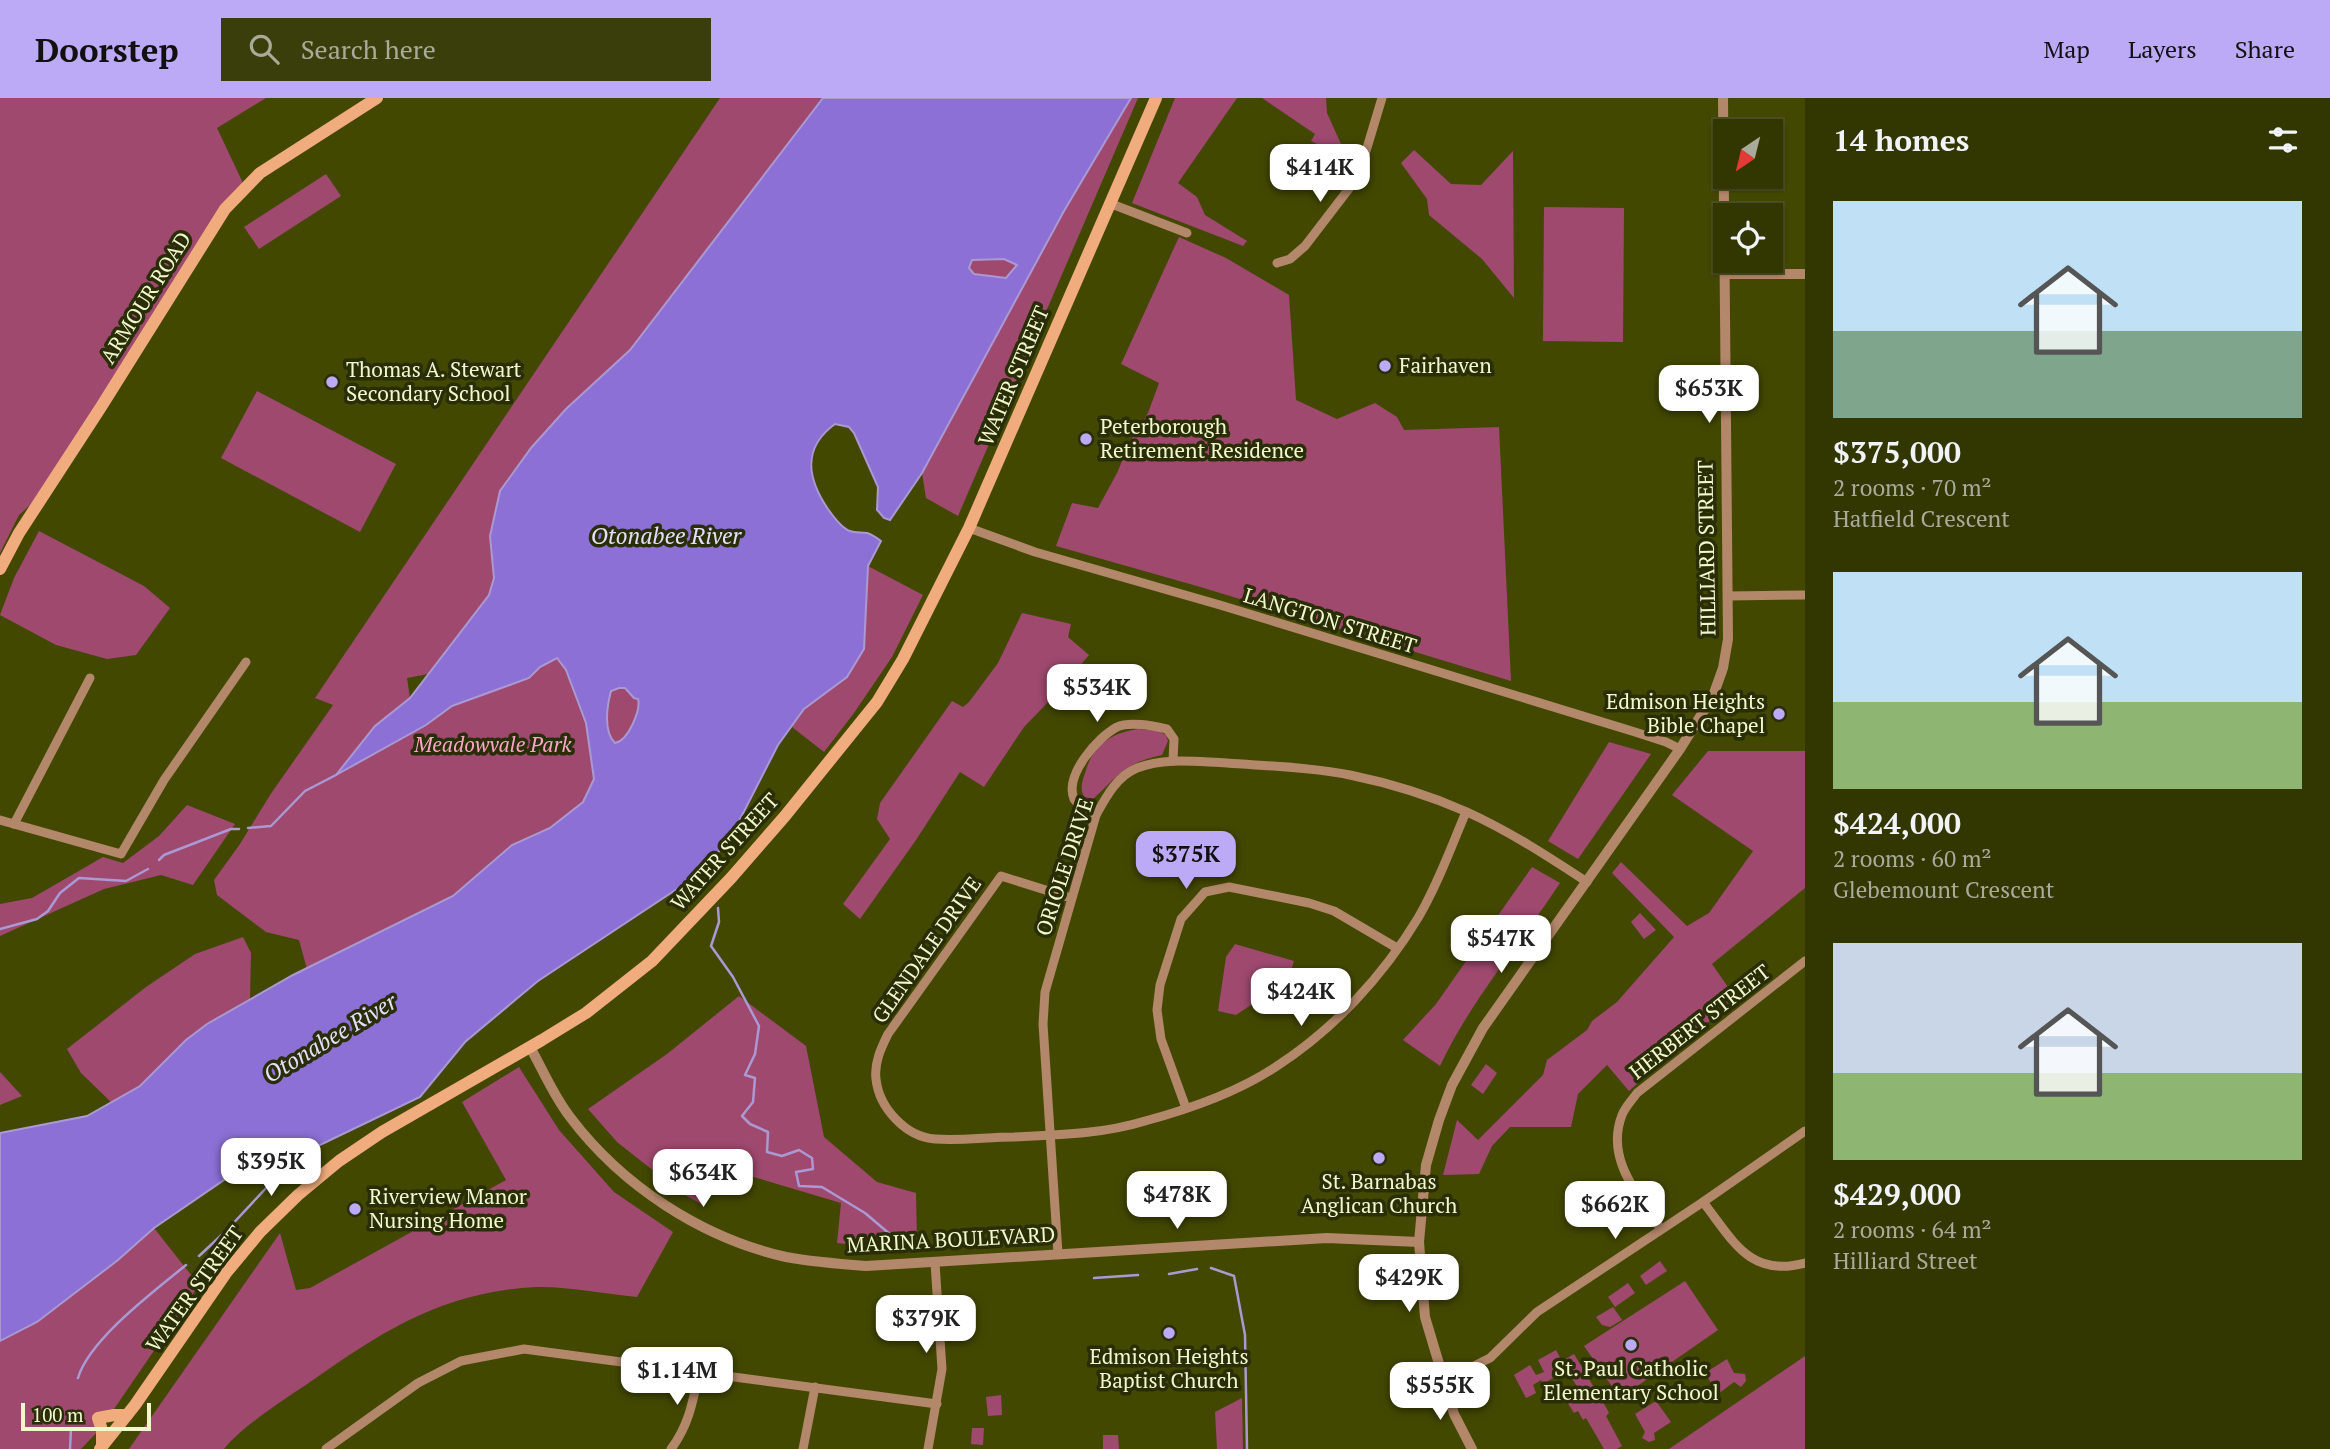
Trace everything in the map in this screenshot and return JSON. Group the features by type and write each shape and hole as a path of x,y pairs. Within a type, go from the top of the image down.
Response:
{"main road":[{"name":"ARMOUR ROAD","path":"0,569 19,533 102,407 225,209 260,173 377,98"},
{"name":"WATER STREET","path":"101,1448 226,1273 260,1232 298,1195 339,1161 382,1132 586,1013 652,961 731,878 785,816 877,702 903,659 969,528 1156,98"},
{"path":"101,1448 102,1430 97,1418 127,1415"}],"street":[{"path":"1277,263 1290,259 1305,246 1350,186 1363,161 1382,98"},
{"name":"HILLIARD STREET","path":"1472,1449 1454,1414 1425,1317 1419,1242 1426,1165 1452,1085 1483,1028 1680,750 1713,696 1723,668 1728,639 1728,596 1723,98"},
{"path":"1109,202 1187,233"},
{"path":"1725,274 1805,274"},
{"name":"LANGTON STREET","path":"969,528 1035,552 1220,605 1645,736 1680,750"},
{"path":"1728,596 1805,595"},
{"path":"0,820 121,854 164,780 246,662"},
{"path":"14,824 90,678"},
{"path":"1096,815 1080,806 1073,796 1075,776 1086,754 1119,726 1147,725 1167,729 1174,739 1172,761"},
{"name":"ORIOLE DRIVE","path":"1058,1254 1043,1024 1045,992 1096,815 1108,793 1134,769 1152,763 1172,761 1271,766 1349,774 1426,796 1466,811 1587,881"},
{"path":"1051,1136 1095,1132 1143,1122 1232,1090 1286,1060 1346,1011 1397,948 1418,917 1438,878 1466,811"},
{"name":"GLENDALE DRIVE","path":"1051,1136 933,1139 908,1130 887,1111 876,1078 878,1057 888,1034 1001,876 1072,898"},
{"path":"1186,1108 1161,1039 1157,1010 1160,985 1181,919 1205,892 1229,887 1309,903 1334,911 1397,948"},
{"name":"HERBERT STREET","path":"1660,1228 1629,1181 1619,1160 1616,1137 1622,1114 1637,1093 1805,961"},
{"name":"MARINA BOULEVARD","path":"530,1047 569,1116 617,1170 678,1213 747,1246 785,1256 824,1263 866,1266 1327,1238 1419,1242"},
{"path":"1442,1380 1490,1358 1537,1312 1805,1131"},
{"path":"1703,1202 1740,1250 1754,1261 1771,1267 1805,1263"},
{"path":"928,1449 942,1369 935,1263"},
{"path":"326,1449 418,1383 461,1361 524,1349 937,1404"},
{"path":"671,1449 683,1433 692,1409 699,1372"},
{"path":"803,1449 815,1387"}],"green space":[{"path":"0,98 266,98 217,128 243,183 37,499 19,515 0,553"},
{"name":"Meadowvale Park","path":"720,98 823,98 630,350 566,409 531,448 500,491 490,536 494,578 489,595 428,674 407,678 410,698 375,726 338,773 426,725 452,706 529,678 540,667 557,658 566,670 586,723 594,779 583,802 550,828 512,845 453,896 307,969 299,940 266,932 217,895 214,880 333,705 315,698"},
{"path":"1131,98 1138,98 958,516 926,498 922,473 1064,211"},
{"path":"1175,98 1237,98 1178,183 1197,197 1205,215 1247,241 1243,246 1132,203"},
{"path":"1262,98 1326,98 1327,113 1341,144 1336,154 1311,141 1315,134"},
{"path":"1414,150 1451,184 1481,185 1513,151 1514,298 1482,259 1429,215 1427,199 1401,163"},
{"path":"326,174 341,196 259,249 244,227"},
{"path":"1544,207 1624,208 1623,342 1543,341"},
{"path":"1179,237 1226,258 1289,295 1296,400 1337,419 1375,403 1397,417 1404,430 1499,427 1511,681 1056,546 1072,503 1098,508 1130,442 1148,413 1159,383 1121,364"},
{"path":"1004,259 1017,265 1006,278 974,274 969,268 972,260"},
{"path":"257,391 396,464 360,532 221,458"},
{"path":"39,531 144,586 170,608 136,655 107,659 56,645 0,615 14,578"},
{"path":"868,566 923,595 892,657 824,752 792,727 804,709 847,677 867,595"},
{"path":"1022,613 1071,624 1068,637 1089,655 1024,727 984,787 960,772 860,919 843,904 890,839 877,819 880,803 952,701 963,707 969,702 998,663"},
{"path":"625,688 634,698 638,698 638,703 629,731 615,743 607,725 607,711 611,691"},
{"path":"1138,729 1159,731 1166,735 1168,741 1162,755 1130,766 1093,799 1084,797 1082,783 1094,753 1112,737"},
{"path":"1609,742 1651,754 1578,859 1548,841"},
{"path":"1708,751 1805,751 1805,888 1712,964 1737,1000 1690,1036 1629,1091 1607,1065 1578,1094 1571,1127 1510,1127 1492,1146 1479,1174 1443,1175 1457,1120 1478,1140 1543,1075 1547,1060 1587,1030 1592,1021 1617,1002 1674,937 1612,873 1621,862 1687,926 1709,913 1753,851 1672,795"},
{"path":"187,805 235,824 193,885 161,875 104,889 0,936 0,904 32,898 103,857 123,863 159,836"},
{"path":"1532,867 1560,883 1481,995 1440,1066 1403,1040 1436,1004"},
{"path":"1640,913 1656,930 1644,939 1631,922"},
{"path":"243,937 251,953 250,1000 186,1040 140,1086 112,1103 81,1073 67,1049 146,987 195,954"},
{"path":"1235,944 1294,961 1288,980 1236,1015 1218,1011 1226,957"},
{"path":"739,996 806,1046 824,1137 877,1182 916,1193 917,1246 837,1243 841,1203 727,1169 703,1205 683,1194 617,1142 588,1109 667,1054"},
{"path":"1486,1064 1497,1073 1483,1094 1471,1085"},
{"path":"519,1067 559,1130 614,1192 673,1232 637,1297 547,1287 503,1290 473,1296 444,1305 391,1329 266,1412 224,1449 129,1449 280,1233 296,1290 310,1288 506,1180 462,1102"},
{"path":"0,1072 22,1096 0,1105"},
{"path":"154,1228 199,1285 101,1428 81,1449 0,1449 0,1341 37,1322 118,1260"},
{"path":"1660,1261 1667,1271 1646,1285 1640,1276"},
{"path":"1685,1281 1718,1330 1620,1398 1584,1346"},
{"path":"1628,1283 1635,1293 1615,1307 1608,1297"},
{"path":"1613,1307 1622,1320 1610,1327 1602,1325 1596,1317"},
{"path":"1556,1350 1562,1361 1574,1354 1607,1409 1609,1413 1606,1416 1622,1446 1617,1449 1604,1449 1586,1418 1583,1420 1578,1411 1574,1413 1567,1402 1581,1393 1567,1370 1543,1384 1541,1380 1533,1385 1536,1393 1526,1398 1514,1375 1530,1365 1536,1375 1544,1372 1538,1360"},
{"path":"1805,1356 1805,1449 1669,1449"},
{"path":"1727,1359 1734,1373 1745,1374 1746,1381 1741,1387 1734,1382 1718,1394 1705,1373"},
{"path":"1001,1395 1002,1415 988,1416 986,1397"},
{"path":"1242,1398 1243,1449 1217,1449 1215,1412"},
{"path":"1656,1401 1671,1422 1654,1433 1655,1440 1649,1442 1642,1438 1645,1432 1635,1414"},
{"path":"972,1428 984,1428 983,1445 971,1444"},
{"path":"1103,1435 1118,1435 1119,1449 1103,1449"}],"water":[{"name":"Otonabee River","path":"823,98 1131,98 1064,211 922,473 890,520 877,510 878,487 849,427 835,424 817,443 811,464 812,475 828,509 847,529 869,534 881,541 868,566 864,649 847,677 804,709 778,745 732,835 708,865 686,883 538,981 465,1042 420,1097 295,1157 230,1176 154,1228 118,1260 37,1322 0,1341 0,1133 87,1116 140,1086 186,1040 207,1024 293,975 453,896 512,845 550,828 583,802 594,779 586,723 566,670 557,658 540,667 529,678 452,706 426,725 336,775 375,726 410,698 489,595 494,578 490,536 500,491 531,448 566,409 630,350","holes":["1004,259 1017,265 1006,278 974,274 969,268 972,260","625,688 638,699 638,704 629,731 615,743 607,725 607,711 611,691"]}],"waterway":[{"path":"248,828 271,826 305,791 336,775"},
{"path":"159,860 164,855 231,829 239,829"},
{"path":"0,929 37,919 48,911 60,893 79,878 126,881 148,869"},
{"path":"686,883 698,895"},
{"path":"718,908 719,922 711,946 733,977 759,1026 755,1054 745,1075 755,1078 753,1102 742,1116 750,1124 768,1132 767,1152 782,1156 799,1150 812,1158 813,1169 796,1172 799,1186 822,1187 865,1213 898,1241"},
{"path":"199,1256 295,1157"},
{"path":"78,1378 84,1363 109,1332 186,1265"},
{"path":"1211,1268 1234,1276 1245,1335 1247,1449"},
{"path":"1169,1274 1197,1269"},
{"path":"1094,1278 1138,1275"},
{"path":"70,1449 71,1429"}],"place":[{"name":"Fairhaven","path":"1385,366"},
{"name":"Thomas A. Stewart Secondary School","path":"332,382"},
{"name":"Peterborough Retirement Residence","path":"1086,439"},
{"name":"Edmison Heights Bible Chapel","path":"1779,714"},
{"name":"St. Barnabas Anglican Church","path":"1379,1158"},
{"name":"Riverview Manor Nursing Home","path":"355,1209"},
{"name":"Edmison Heights Baptist Church","path":"1169,1333"},
{"name":"St. Paul Catholic Elementary School","path":"1631,1345"}]}
